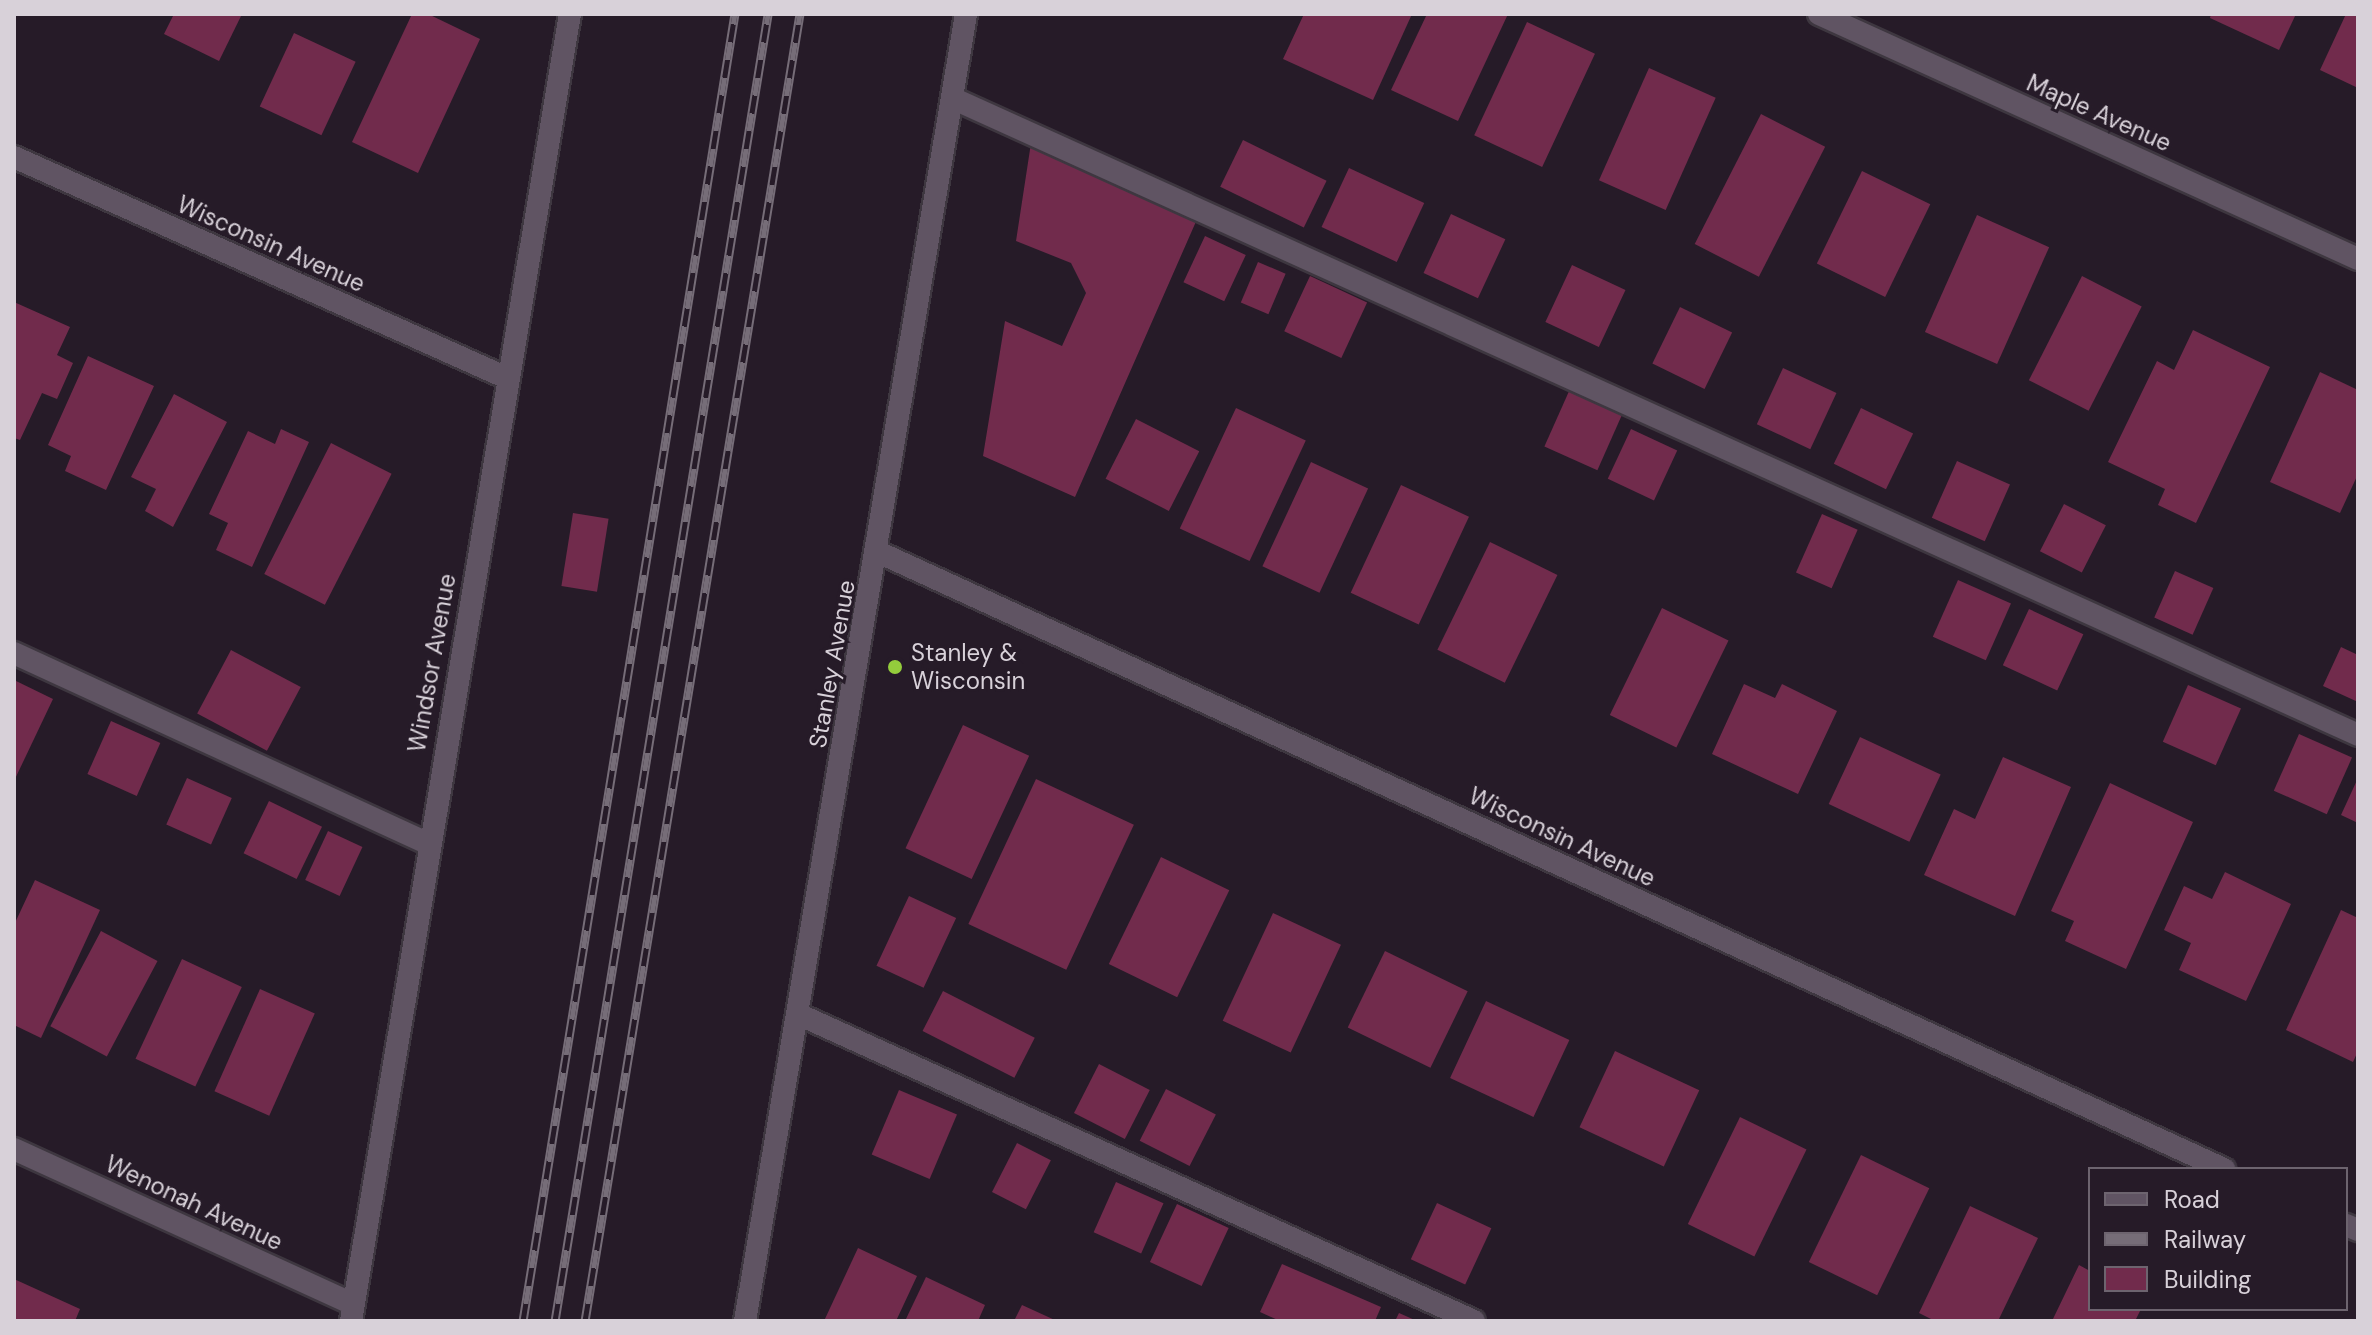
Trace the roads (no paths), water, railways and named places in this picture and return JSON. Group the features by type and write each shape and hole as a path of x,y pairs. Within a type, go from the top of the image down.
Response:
{"street":[{"name":"Windsor Avenue","path":"352,1312 428,843 570,14"},
{"name":"Stanley Avenue","path":"745,1321 800,1015 966,14"},
{"name":"Maple Avenue","path":"1819,14 2358,259"},
{"path":"952,98 2358,735"},
{"name":"Wisconsin Avenue","path":"14,157 507,378"},
{"name":"Wisconsin Avenue","path":"878,552 2220,1167"},
{"path":"14,653 428,843"},
{"path":"800,1015 1474,1321"},
{"name":"Wenonah Avenue","path":"14,1149 352,1312"}],"railway":[{"path":"523,1321 735,14"},
{"path":"555,1321 768,14"},
{"path":"585,1321 800,14"}],"place":[{"name":"Stanley & Wisconsin","path":"895,667"}]}
